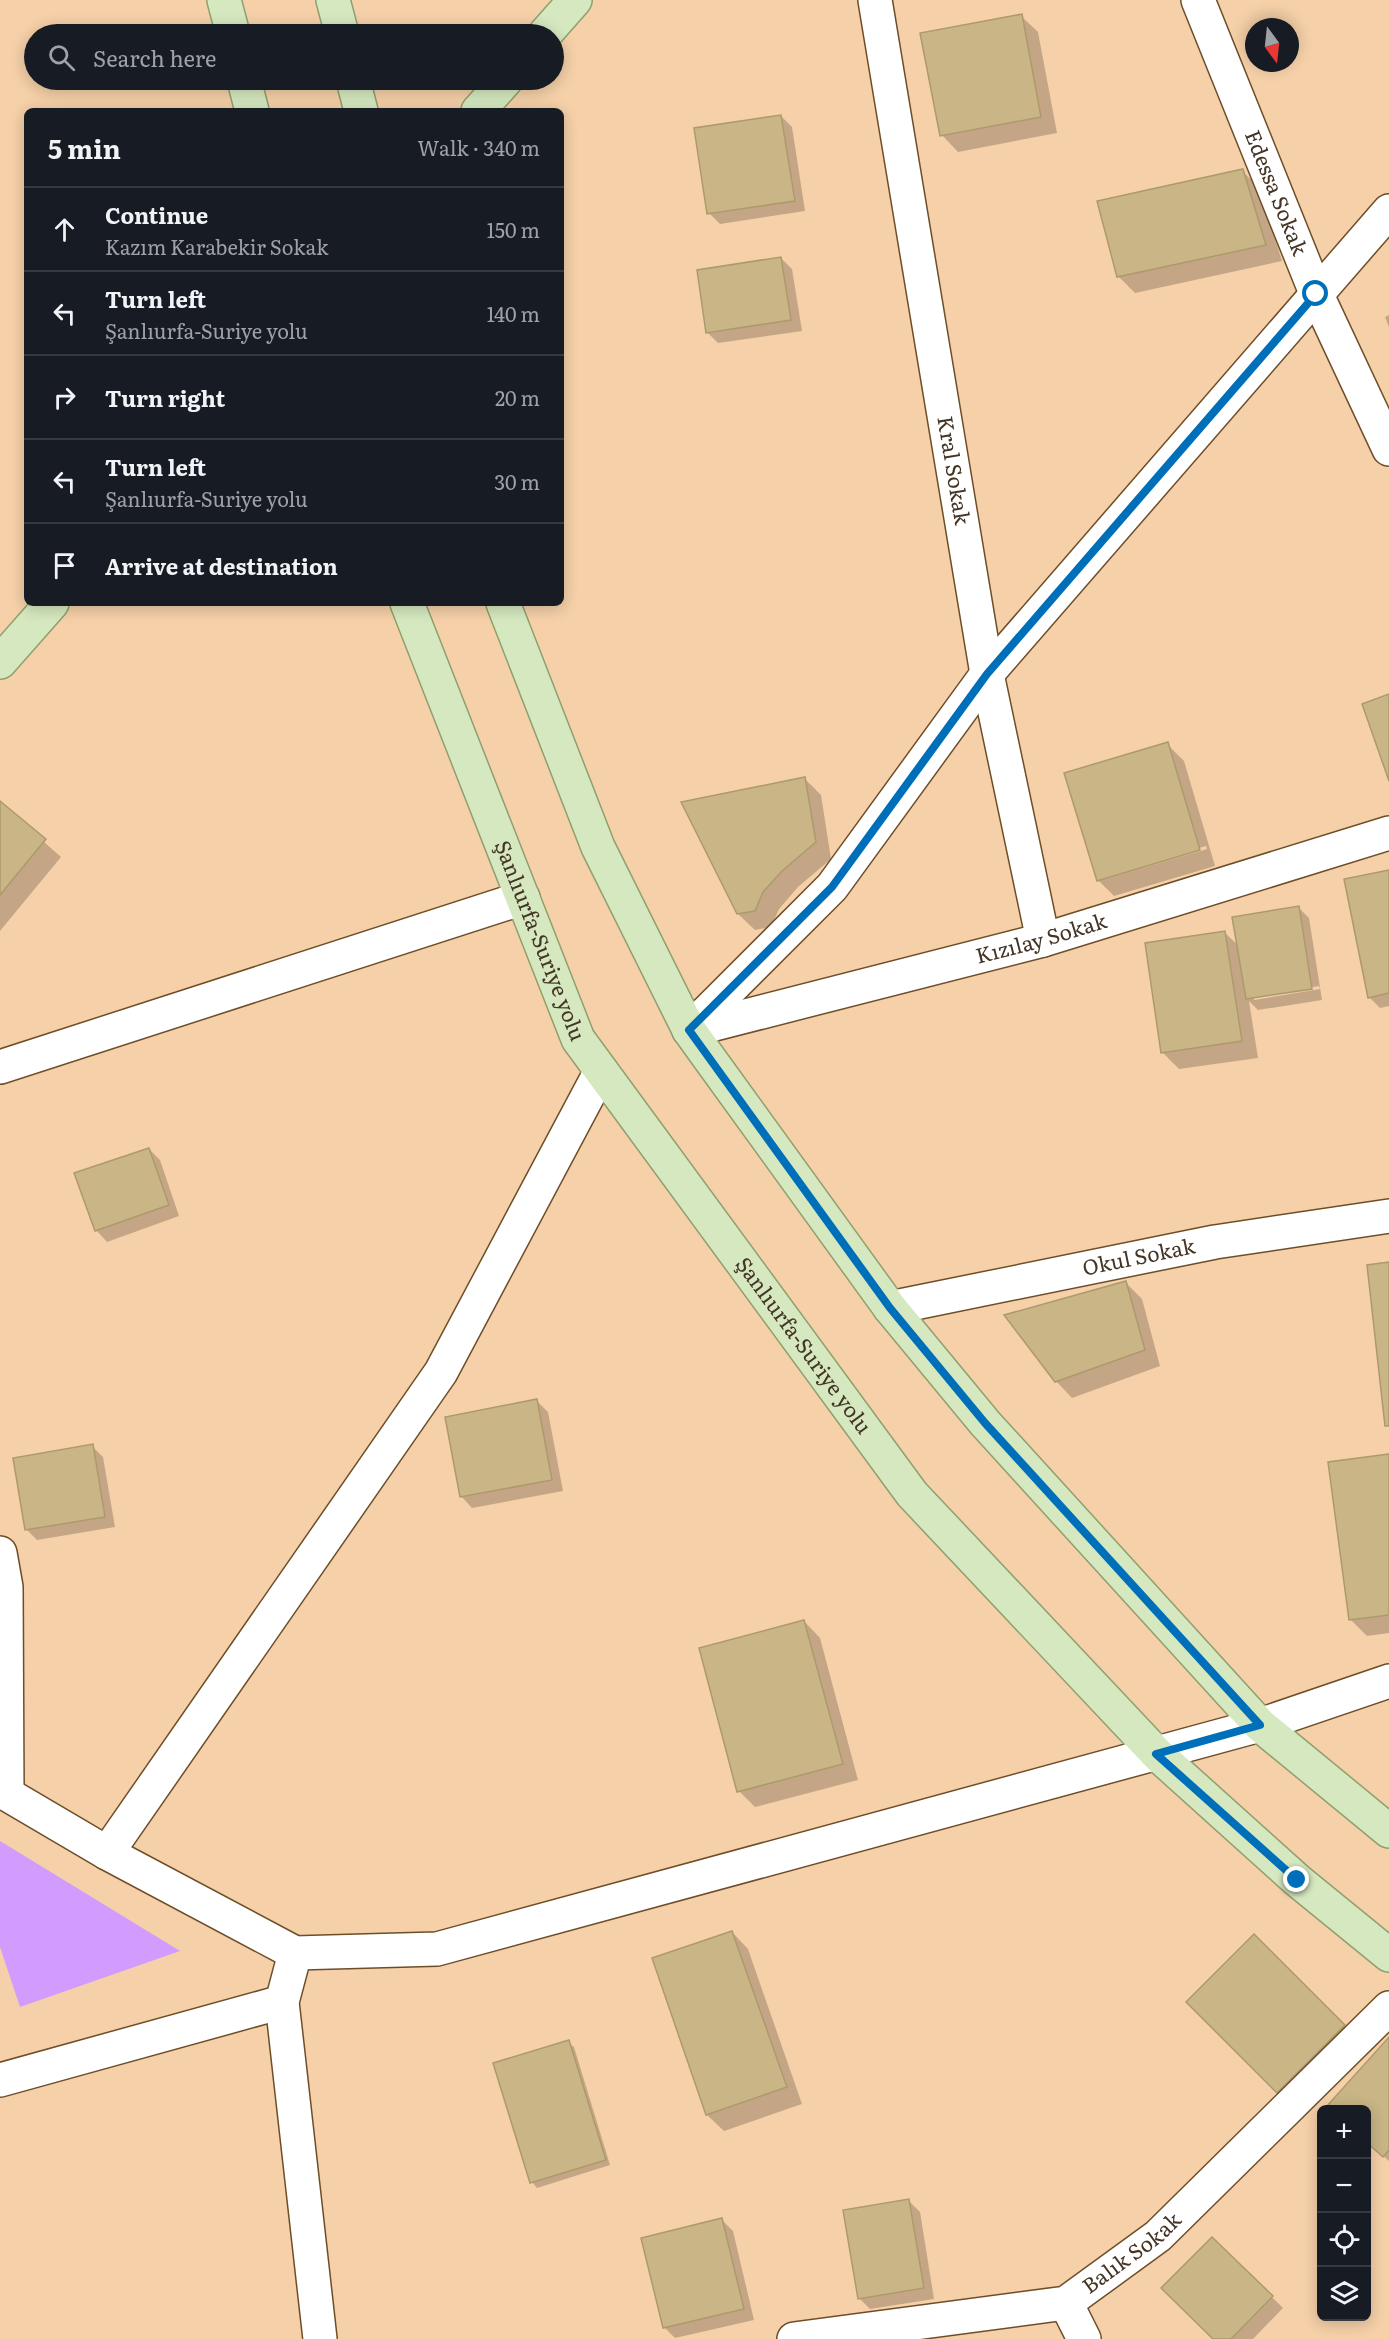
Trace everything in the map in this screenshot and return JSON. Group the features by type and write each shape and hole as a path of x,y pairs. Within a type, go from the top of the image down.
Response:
{"main road":[{"path":"224,0 230,24"},
{"path":"333,0 339,24"},
{"path":"554,24 575,0"},
{"path":"247,90 251,108"},
{"path":"356,90 360,108"},
{"path":"481,108 497,90"},
{"path":"0,662 49,606"},
{"name":"Şanlıurfa-Suriye yolu","path":"408,606 578,1040 912,1494 1156,1754 1297,1880 1389,1955"},
{"path":"503,606 598,847 689,1030 890,1308 985,1423 1260,1725 1389,1831"}],"street":[{"name":"Kral Sokak","path":"875,0 987,674 1043,940"},
{"name":"Edessa Sokak","path":"1198,0 1316,294 1389,449"},
{"path":"689,1030 832,887 987,674 1389,211"},
{"name":"Kızılay Sokak","path":"689,1030 1043,940 1389,833"},
{"path":"0,1066 523,898"},
{"path":"107,1853 441,1372 601,1071"},
{"name":"Okul Sokak","path":"890,1308 1215,1242 1389,1216"},
{"path":"0,1553 6,1587 3,1792 107,1853 295,1953 437,1949 1260,1725 1389,1681"},
{"path":"295,1953 282,2002 320,2339"},
{"path":"0,2080 282,2002"},
{"name":"Balık Sokak","path":"794,2339 1066,2303 1158,2236 1389,2008"},
{"path":"1066,2303 1084,2339"}],"shaded area":[{"path":"0,1841 180,1951 20,2007 0,1947"}],"building":[{"path":"1022,14 1041,117 940,136 920,33"},
{"path":"781,115 795,201 707,214 694,128"},
{"path":"1243,169 1266,245 1117,277 1097,201"},
{"path":"781,257 791,320 706,333 697,270"},
{"path":"1389,694 1389,781 1362,704"},
{"path":"1168,742 1200,850 1097,881 1064,773"},
{"path":"805,777 816,842 782,871 763,892 755,911 737,914 681,802"},
{"path":"0,801 46,839 0,895"},
{"path":"1389,870 1389,993 1368,998 1344,879"},
{"path":"1299,906 1312,989 1246,999 1232,917"},
{"path":"1225,931 1242,1041 1161,1053 1145,943"},
{"path":"149,1148 169,1205 95,1231 74,1173"},
{"path":"1389,1262 1389,1426 1385,1426 1367,1265"},
{"path":"1126,1281 1145,1350 1055,1382 1004,1315"},
{"path":"537,1399 552,1480 460,1497 445,1417"},
{"path":"93,1444 105,1517 25,1530 13,1458"},
{"path":"1389,1454 1389,1615 1349,1620 1328,1462"},
{"path":"804,1620 843,1764 737,1792 699,1648"},
{"path":"732,1931 787,2087 706,2115 652,1958"},
{"path":"1254,1934 1345,2025 1277,2093 1186,2002"},
{"path":"1389,2037 1389,2150 1383,2157 1371,2146 1371,2105 1328,2105"},
{"path":"569,2040 606,2160 530,2183 493,2063"},
{"path":"909,2199 924,2288 858,2299 843,2210"},
{"path":"722,2218 744,2309 663,2328 641,2238"},
{"path":"1212,2237 1273,2296 1231,2339 1213,2339 1161,2288"}],"route":[{"path":"1297,1880 1156,1754 1260,1725 985,1423 890,1308 689,1030 832,887 987,674 1316,294"}]}
